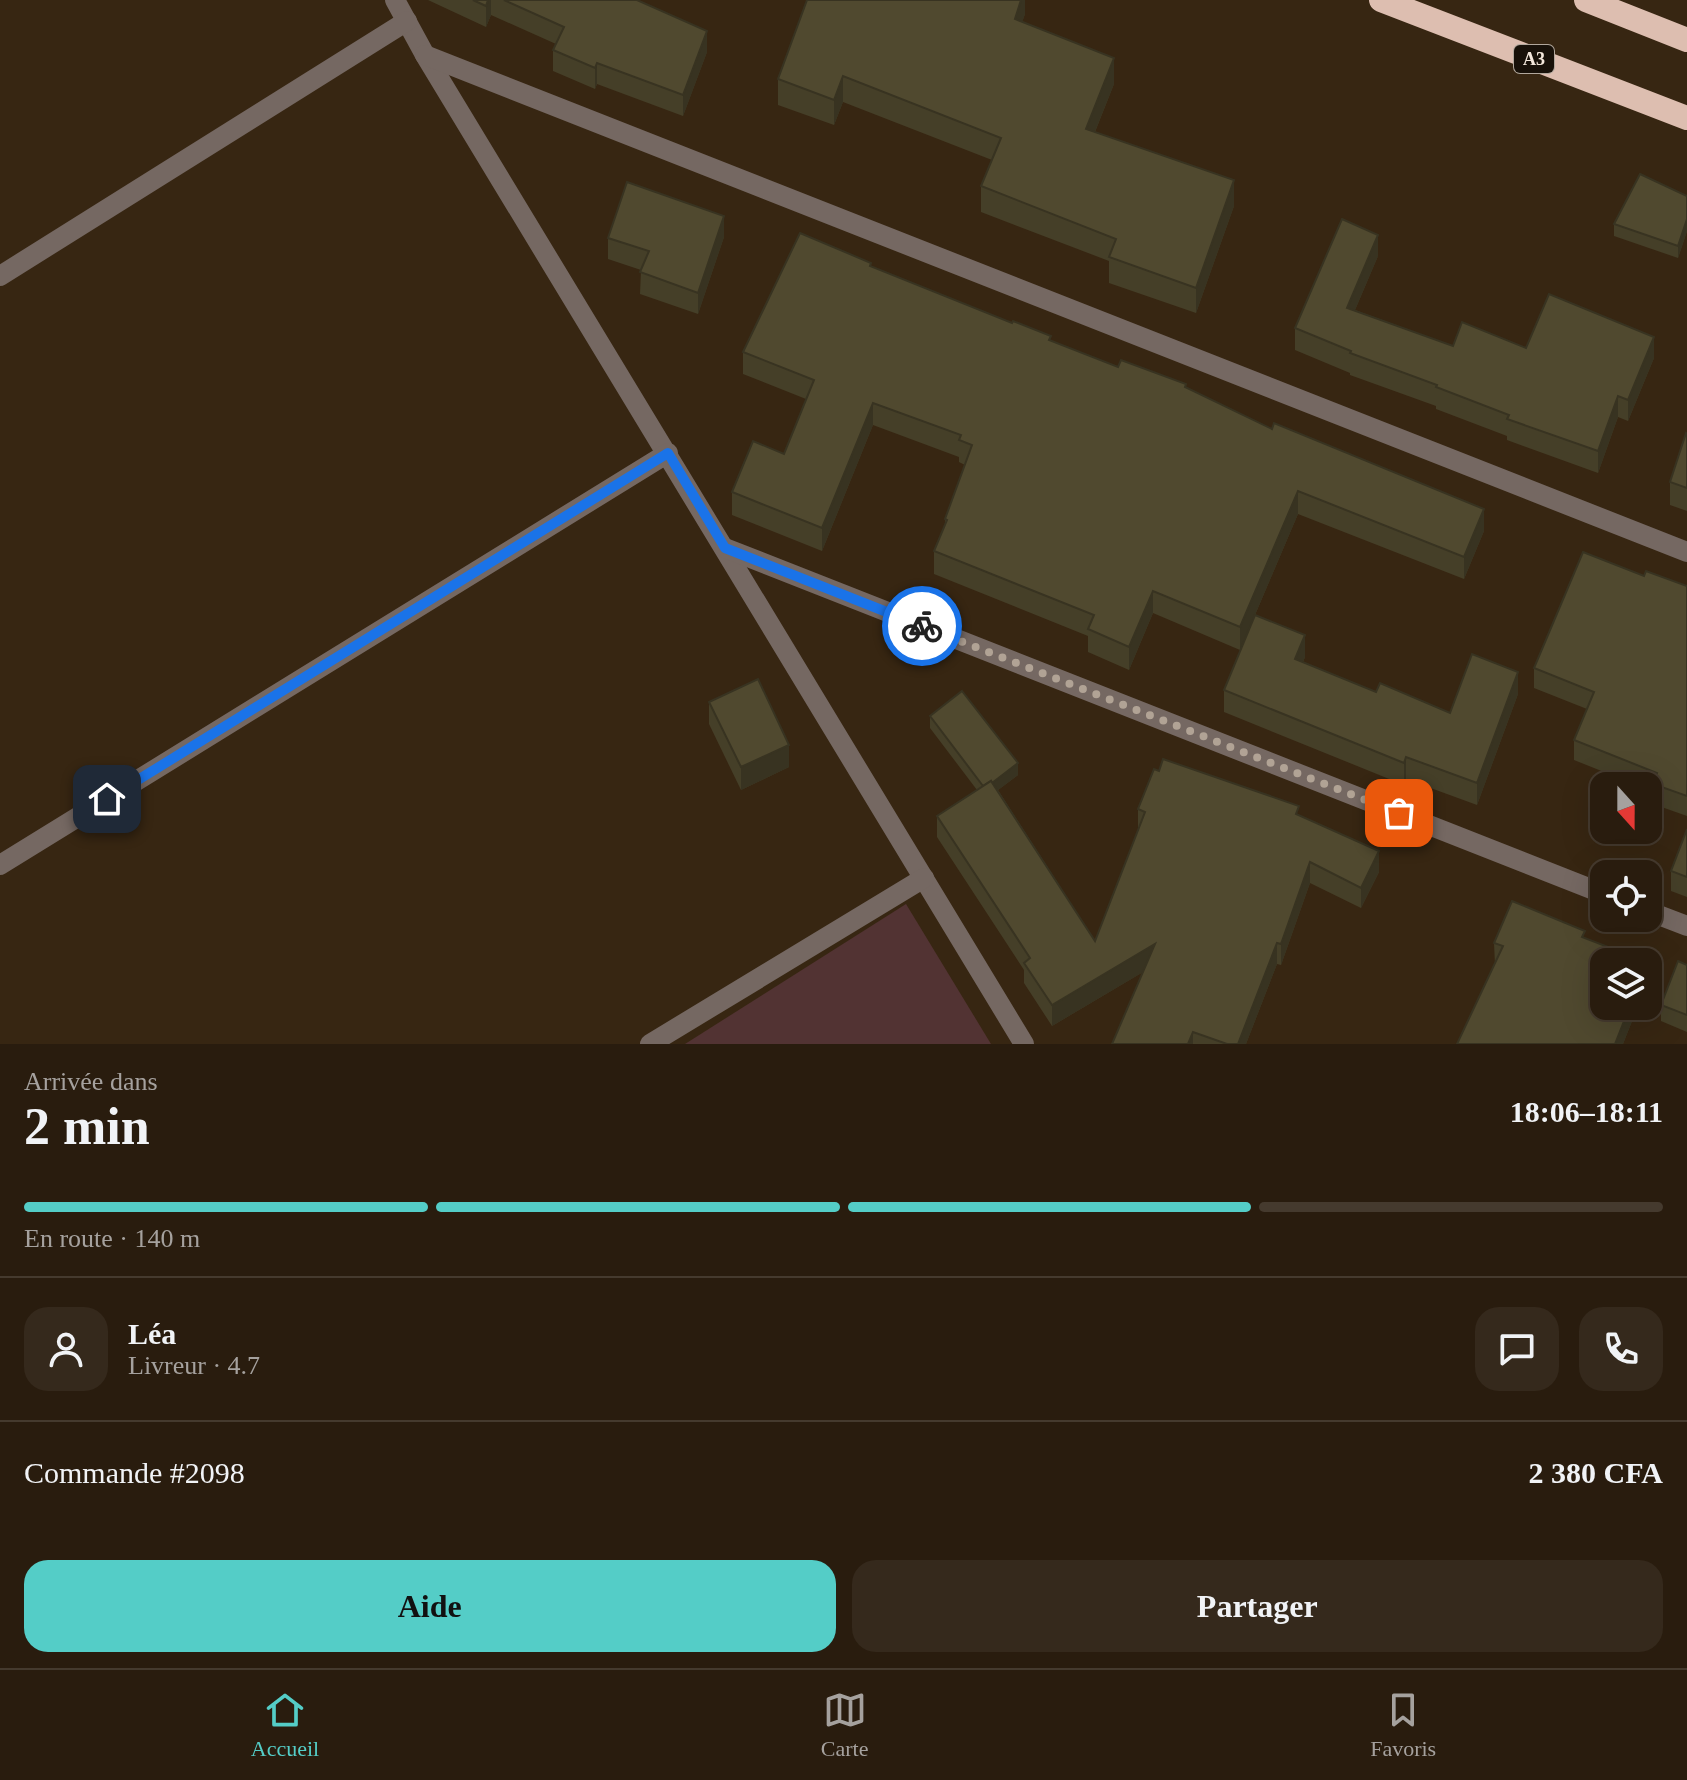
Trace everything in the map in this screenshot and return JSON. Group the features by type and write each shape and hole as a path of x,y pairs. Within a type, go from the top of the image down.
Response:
{"highway":[{"name":"A3","path":"1381,0 1687,118"},
{"path":"1586,0 1687,40"}],"street":[{"path":"395,0 425,55 1024,1044"},
{"path":"0,276 407,21"},
{"path":"425,55 1687,552"},
{"path":"0,865 668,453"},
{"path":"725,548 1590,888"},
{"path":"650,1044 924,878"},
{"path":"1662,916 1687,926"}],"shaded area":[{"path":"906,904 991,1044 685,1044"}],"building":[{"path":"473,0 488,0 486,6"},
{"path":"504,0 637,0 707,31 683,95 597,63 595,68 553,50 564,27"},
{"path":"807,0 1021,0 1015,19 1114,58 1086,129 1234,180 1196,288 1109,257 1116,239 981,186 1001,138 843,76 834,100 778,79"},
{"path":"1640,174 1687,196 1687,219 1678,246 1614,224"},
{"path":"627,182 724,216 698,293 640,272 649,251 608,238"},
{"path":"1342,219 1378,235 1347,308 1453,346 1462,322 1526,348 1549,294 1654,337 1628,400 1618,396 1598,451 1507,419 1509,415 1350,353 1295,328"},
{"path":"800,233 871,263 870,266 1051,336 1049,340 1118,367 1121,360 1186,384 1185,387 1272,429 1274,423 1484,509 1464,557 1298,491 1240,627 1153,591 1129,647 1088,629 1094,615 934,551 972,445 959,440 961,435 873,403 822,528 732,492 753,441 784,454 814,380 743,352"},
{"path":"1687,434 1687,488 1670,482"},
{"path":"1583,552 1644,576 1646,571 1687,586 1687,796 1662,787 1662,772 1654,772 1574,740 1594,692 1534,668"},
{"path":"1255,615 1305,635 1295,659 1376,692 1380,683 1450,713 1472,654 1518,672 1477,783 1406,757 1404,763 1224,690"},
{"path":"758,679 789,745 741,767 709,702"},
{"path":"962,691 1018,763 992,783 983,786 930,716"},
{"path":"1163,759 1299,806 1296,814 1379,851 1361,888 1310,862 1281,944 1277,943 1238,1044 1227,1044 1193,1032 1188,1044 1112,1044 1155,944 1052,1005 1024,963 1030,958 937,816 991,781 1095,941 1145,812 1138,809 1154,769 1159,771"},
{"path":"1687,829 1687,877 1671,871"},
{"path":"1512,901 1585,931 1582,937 1611,948 1590,948 1590,1020 1624,1020 1615,1044 1457,1044 1503,946 1494,943"},
{"path":"1678,961 1687,965 1687,1015 1662,1005"}],"way so far":[{"path":"922,626 1399,813"}],"route":[{"path":"107,799 668,453 725,548 922,626"}]}
